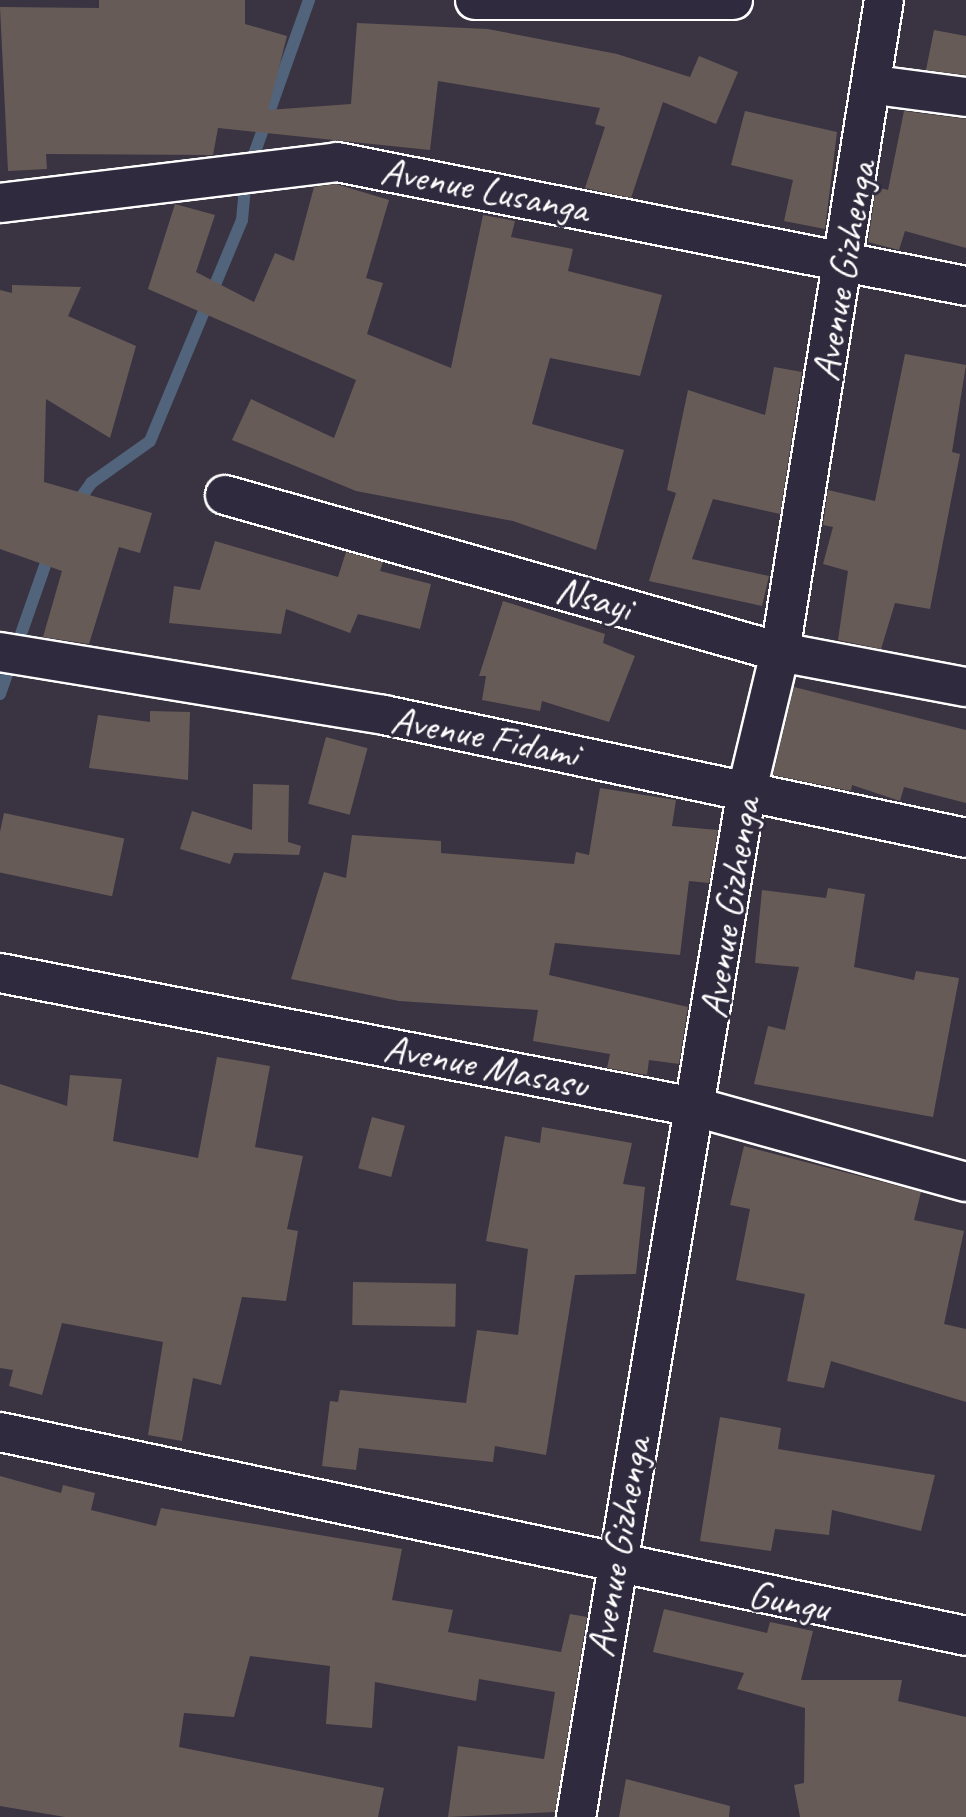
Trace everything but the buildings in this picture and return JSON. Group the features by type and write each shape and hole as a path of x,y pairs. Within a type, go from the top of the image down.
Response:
{"street":[{"path":"475,0 733,0"},
{"name":"Avenue Gizhenga","path":"576,1817 612,1566 699,1108 746,794 780,652 875,85 884,0"},
{"path":"875,85 966,97"},
{"name":"Avenue Lusanga","path":"0,203 337,162 966,286"},
{"name":"Nsayi","path":"225,495 780,652 966,687"},
{"name":"Avenue Fidami","path":"0,652 400,718 746,794 966,838"},
{"name":"Avenue Masasu","path":"0,973 699,1108 966,1182"},
{"name":"Gungu","path":"0,1432 612,1566 966,1636"}],"waterway":[{"path":"76,504 91,483 150,441 242,220 246,177 309,0"},
{"path":"0,694 50,551"}]}
